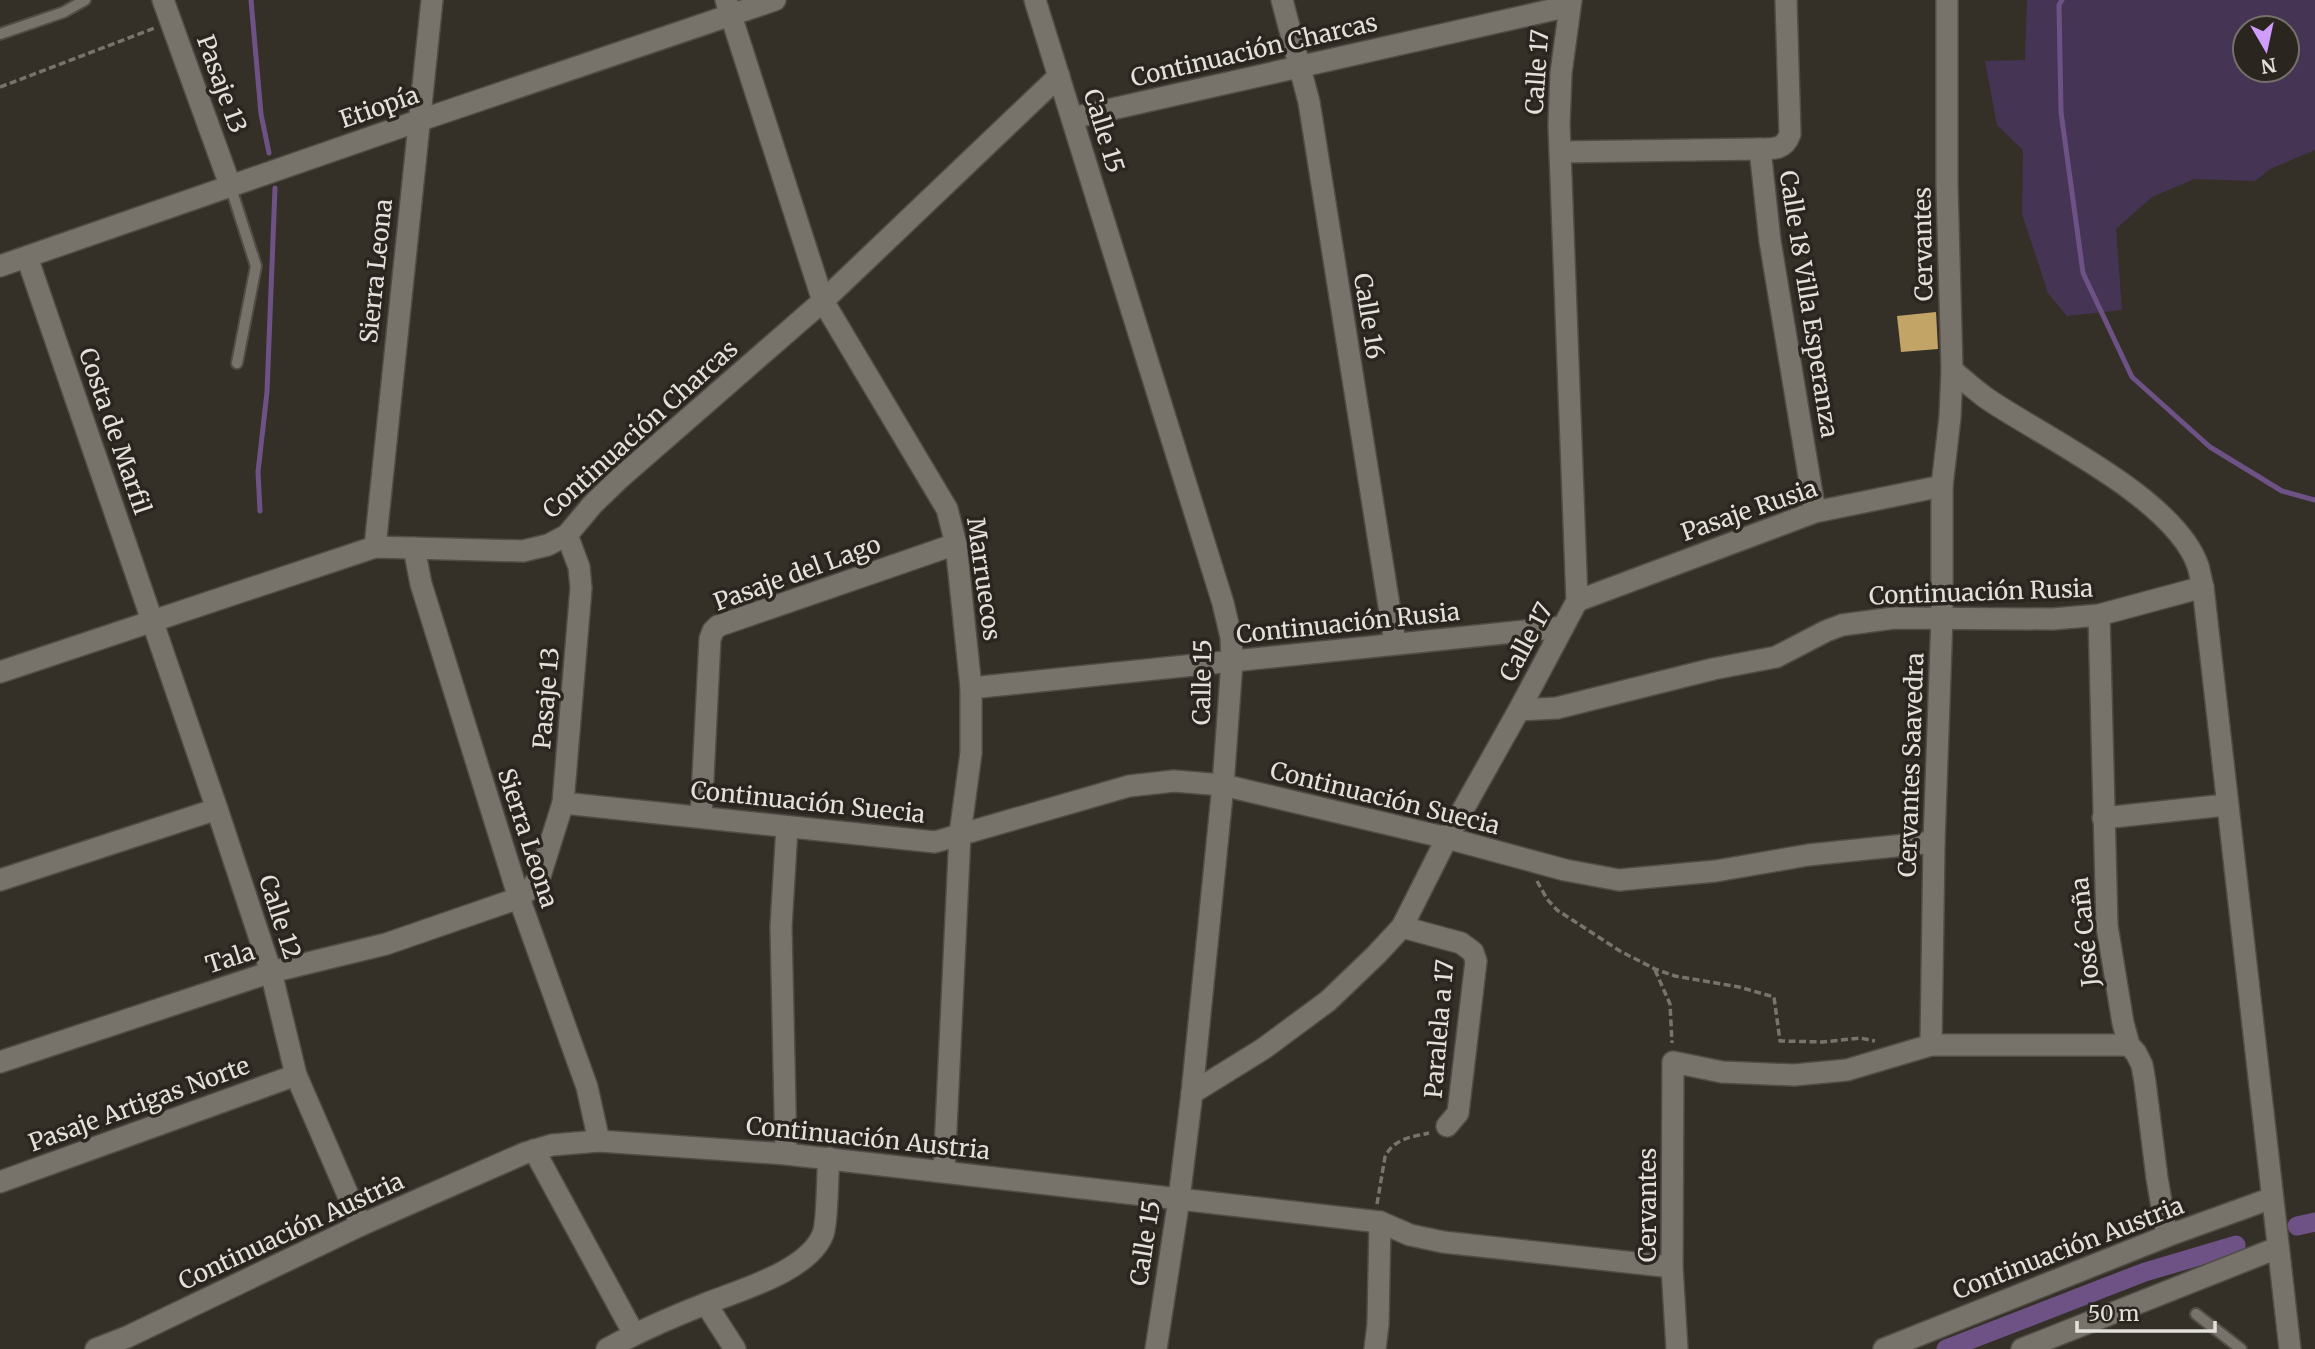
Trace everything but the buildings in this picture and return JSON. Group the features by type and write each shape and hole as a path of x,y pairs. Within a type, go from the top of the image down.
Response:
{"street":[{"name":"Pasaje 13","path":"163,0 230,185"},
{"name":"Sierra Leona","path":"374,547 432,0"},
{"name":"Etiopía","path":"0,267 418,121 728,8 775,0"},
{"name":"Calle 15","path":"1035,0 1223,603 1231,637 1233,662 1223,785 1192,1093 1156,1349"},
{"name":"Calle 16","path":"1282,0 1309,102 1395,643"},
{"name":"Calle 18 Villa Esperanza","path":"1786,0 1790,134 1788,141 1778,148 1760,149 1770,241 1815,512"},
{"name":"Cervantes","path":"1942,486 1952,370 1947,186 1947,0"},
{"name":"Continuación Charcas","path":"1072,118 1570,3"},
{"name":"Calle 17","path":"1192,1093 1263,1049 1328,1001 1377,955 1402,927 1447,838 1577,601 1559,152 1561,74 1570,3"},
{"name":"Marruecos","path":"728,8 823,301 947,509 956,544 971,688 971,753 960,834 944,1171"},
{"name":"Continuación Charcas","path":"0,672 374,547 523,551 548,545 568,534 593,504 823,301 1059,76"},
{"path":"1559,152 1760,149"},
{"name":"Costa de Marfil","path":"27,257 153,622"},
{"path":"1952,370 1987,399 2080,455 2144,499 2181,537 2197,565 2203,587 2290,1349"},
{"name":"Pasaje Rusia","path":"1577,601 1815,512 1942,486"},
{"name":"Cervantes Saavedra","path":"1931,1045 1934,842 1942,617 1942,486"},
{"name":"Pasaje 13","path":"519,898 540,876 563,803 581,588 579,567 568,534"},
{"name":"Pasaje del Lago","path":"701,817 710,639 713,631 718,626 956,544"},
{"name":"Sierra Leona","path":"414,548 421,584 519,898 587,1087 599,1141"},
{"name":"Continuación Rusia","path":"1519,710 1557,708 1700,672 1776,657 1842,625 1894,618 2003,620 2099,615 2203,587"},
{"name":"José Caña","path":"2099,615 2106,926 2129,1045 2142,1065 2167,1236"},
{"name":"Calle 12","path":"153,622 271,972 296,1074 361,1225"},
{"name":"Continuación Rusia","path":"971,688 1563,627"},
{"name":"Continuación Suecia","path":"563,803 935,842 1129,786 1174,781 1223,785 1447,838 1595,877 1619,880 1716,871 1808,855 1934,842"},
{"path":"2103,818 2226,805"},
{"path":"0,880 217,809"},
{"path":"786,1154 781,927 788,827"},
{"name":"Tala","path":"0,1062 271,972 386,944 519,898"},
{"name":"Paralela a 17","path":"1402,927 1461,943 1473,952 1476,961 1458,1113 1447,1126"},
{"path":"1673,1062 1695,1068 1748,1074 1794,1075 1847,1070 1931,1045 2129,1045"},
{"name":"Cervantes","path":"1673,1062 1672,1267 1677,1349"},
{"name":"Pasaje Artigas Norte","path":"0,1182 296,1074"},
{"name":"Continuación Austria","path":"96,1349 130,1343 361,1225 534,1150 559,1144 599,1141 829,1158 1380,1222 1410,1235 1443,1242 1672,1267"},
{"path":"534,1150 634,1334"},
{"path":"607,1349 634,1334 763,1283 810,1255 824,1233 829,1158"},
{"name":"Continuación Austria","path":"1884,1349 2167,1236 2272,1198"},
{"path":"1375,1349 1380,1222"},
{"path":"2022,1349 2277,1248"},
{"path":"706,1304 735,1349"}],"lane":[{"path":"0,34 64,12 85,0"},
{"path":"230,185 256,266 237,363"},
{"path":"2196,1314 2241,1349"}],"path":[{"path":"0,87 171,21"},
{"path":"1533,862 1540,886 1557,910 1620,951 1675,976 1739,987 1774,997 1780,1041 1824,1042 1860,1038 1880,1043 1902,1055"},
{"path":"1655,969 1670,1004 1673,1062"},
{"name":"Paralela a 17","path":"1380,1222 1377,1204 1388,1150 1408,1138 1447,1126"}],"shaded area":[{"path":"2027,0 2315,0 2315,150 2270,169 2255,181 2194,179 2152,197 2116,229 2122,310 2067,316 2048,293 2022,214 2023,150 1997,125 1985,61 2025,60"}],"waterway":[{"path":"251,0 261,114 269,153"},
{"path":"2062,0 2059,5 2061,112 2083,273 2132,377 2210,447 2282,491 2315,500"},
{"path":"260,511 258,472 267,392 275,188"},
{"path":"2297,1226 2315,1222"},
{"path":"1946,1349 2145,1272 2236,1245"}]}
